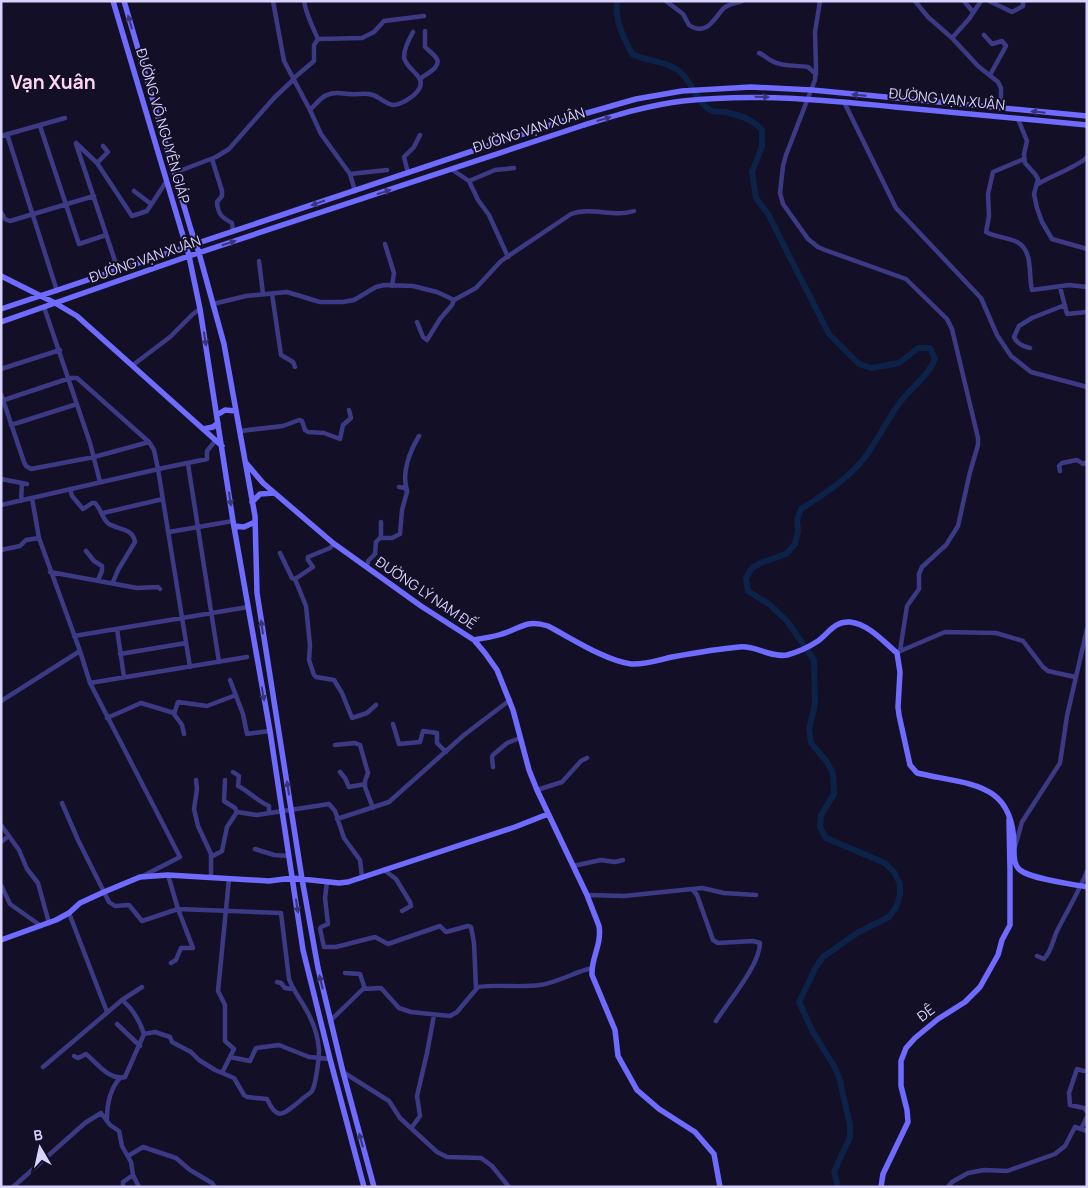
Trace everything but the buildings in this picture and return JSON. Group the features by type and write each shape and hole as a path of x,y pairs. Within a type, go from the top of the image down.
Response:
{"main road":[{"name":"ĐƯỜNG VÕ NGUYÊN GIÁP","path":"113,1 189,256 200,309 270,731 303,950 364,1187"},
{"name":"ĐƯỜNG VÕ NGUYÊN GIÁP","path":"124,1 224,344 255,522 257,593 302,879 318,968 343,1072 374,1187"},
{"name":"ĐƯỜNG VẠN XUÂN","path":"1,310 580,115 636,99 682,91 750,87 812,90 1087,116"},
{"name":"ĐƯỜNG VẠN XUÂN","path":"1,322 189,256 584,125 638,109 714,98 808,98 1087,125"},
{"path":"448,160 451,169"},
{"path":"163,170 173,170"},
{"path":"1,276 77,316 222,446"},
{"path":"217,415 225,410 236,411"},
{"path":"203,429 213,428 218,423"},
{"name":"ĐƯỜNG LÝ NAM ĐẾ","path":"245,462 275,493 334,544 420,606 474,640 503,634 529,623 537,622 612,658 633,664 740,647 749,647 782,656 797,652 817,642 833,626 849,622 866,628 898,652"},
{"path":"252,502 260,494 275,493"},
{"path":"234,523 244,527 255,522"},
{"path":"474,640 494,666 510,700 529,770 587,895 599,926 601,934 592,968 594,982 615,1030 618,1056 637,1090 659,1109 695,1132 714,1154 720,1187"},
{"path":"898,652 900,672 898,707 912,768 917,773 988,790 1000,798 1012,821 1016,866 1021,871 1040,878 1084,887"},
{"path":"256,655 266,654"},
{"name":"ĐÊ","path":"881,1187 883,1174 908,1122 901,1086 901,1061 906,1048 938,1019 965,1002 980,987 998,956 1002,940 1010,925 1010,828 1007,813"},
{"path":"1,940 41,926 69,913 80,903 140,878 168,875 270,881 292,878 348,882 515,827 548,814"}],"street":[{"path":"273,1 282,55 286,66 294,78 321,134 350,174 355,191"},
{"path":"304,1 306,12 311,19 318,39"},
{"path":"666,1 679,10 688,26 697,28 711,25 725,7 742,1"},
{"path":"820,1 815,27 816,74 812,90 782,166 779,187 783,204 813,244 906,279 947,319 952,329 978,438 978,445 958,526 946,545 922,567 919,574 919,588 907,606 898,652"},
{"path":"915,1 928,17 1002,88 1001,108"},
{"path":"964,1 973,12"},
{"path":"952,38 969,19 980,1"},
{"path":"989,1 1012,12 1023,6 1023,1"},
{"path":"318,39 362,38 374,32 384,21 424,16"},
{"path":"420,79 434,69 437,63 437,59 425,46 424,31"},
{"path":"310,110 327,95 337,93 367,94 391,104 398,104 408,99 419,90 420,79 404,58 406,47 413,32"},
{"path":"984,35 992,44 1002,41 1006,46 990,75"},
{"path":"173,170 212,159 229,149 274,98 314,61 314,45 318,39"},
{"path":"759,53 772,62 808,67 816,74"},
{"path":"844,102 896,208 981,298 997,335 1011,356 1031,372 1087,387"},
{"path":"1,136 65,118"},
{"path":"1018,119 1027,141 1025,163 1035,174 1038,184"},
{"path":"40,126 79,244 106,235"},
{"path":"7,134 57,291"},
{"path":"408,173 404,157 414,147 420,136"},
{"path":"118,270 76,143 97,163 132,216 147,211 166,182"},
{"path":"97,163 108,152 103,146"},
{"path":"1087,157 1080,163 1038,184 1034,194 1036,208 1052,239 1087,249"},
{"path":"212,159 222,191 222,196 217,202 219,214 222,218 232,223 233,231"},
{"path":"1024,159 993,172 988,194 989,216 986,232 1015,241 1023,247 1029,258 1032,290 1074,285 1087,288"},
{"path":"470,181 496,170 514,168"},
{"path":"451,169 470,181 478,200 489,215 508,256"},
{"path":"350,174 387,170"},
{"path":"134,191 151,204"},
{"path":"1,212 8,221 94,196"},
{"path":"417,322 423,337 427,340 454,300 476,288 508,256 575,213 610,212 624,214 634,211"},
{"path":"385,244 394,273 392,286"},
{"path":"259,262 263,294"},
{"path":"213,304 246,296 291,293 320,302 343,302 354,300 376,287 392,286 413,286 437,292 454,300"},
{"path":"1060,288 1068,315 1087,312"},
{"path":"272,294 281,355 293,362 295,368"},
{"path":"1030,348 1022,346 1015,340 1014,337 1019,326 1045,312 1065,305"},
{"path":"44,306 70,378 100,482"},
{"path":"133,365 170,337 200,309"},
{"path":"1,369 60,350"},
{"path":"2,401 70,378 77,378 149,442 154,450 158,469 190,666"},
{"path":"1,394 24,462 28,468 36,469 94,457 149,442"},
{"path":"11,425 77,404"},
{"path":"240,432 283,426 299,420 302,421 305,430 308,432 324,433 339,439 342,438 342,424 351,418 349,410"},
{"path":"367,568 368,561 375,554 376,542 381,538 392,538 400,534 402,510 407,490 405,476 411,450 419,436"},
{"path":"1,506 158,469 207,460 207,452 216,440"},
{"path":"1060,471 1062,463 1075,460 1083,464 1087,462"},
{"path":"188,464 219,662"},
{"path":"1,478 28,484"},
{"path":"22,483 22,501"},
{"path":"399,487 407,490"},
{"path":"70,489 72,496 83,508 93,503 110,524 130,532 135,538 135,542 113,582"},
{"path":"32,498 39,538 90,683 180,857 140,878"},
{"path":"103,513 163,499"},
{"path":"381,538 382,522"},
{"path":"169,532 234,523"},
{"path":"1,550 20,546 28,539 39,538"},
{"path":"295,579 313,567 308,557 330,548 334,544"},
{"path":"86,551 94,561 102,566 98,580"},
{"path":"280,553 292,578 295,579 306,606 310,645 309,660 314,676 334,680 342,693 352,718 367,713 376,705"},
{"path":"50,572 138,588 158,587 160,589"},
{"path":"74,636 248,607"},
{"path":"116,629 124,677"},
{"path":"1014,848 1022,822 1060,763 1075,677 1087,629"},
{"path":"898,652 945,632 996,633 1023,641 1048,671 1075,677"},
{"path":"120,654 186,643"},
{"path":"1,701 80,651"},
{"path":"90,683 248,657"},
{"path":"1080,662 1087,662"},
{"path":"230,680 243,714 247,734 270,731"},
{"path":"184,734 174,713 178,702 207,706 236,695"},
{"path":"337,819 373,808 391,800 478,723 510,700"},
{"path":"108,718 141,702 174,713"},
{"path":"393,724 398,744 420,742 423,731 426,730 437,733 437,743 446,752"},
{"path":"493,767 493,755 507,743 520,738"},
{"path":"335,744 360,744 368,773 365,784 373,808"},
{"path":"537,790 562,782 587,758"},
{"path":"234,772 239,776 238,786 250,792 258,801 269,806 270,812"},
{"path":"340,772 346,778 349,788 365,784"},
{"path":"196,780 197,789 194,809 198,826 211,857 211,877"},
{"path":"225,780 224,801 235,808 237,812 258,815 329,804 335,811 344,838 360,860 362,877"},
{"path":"62,803 78,840 111,905 128,905 142,921 178,909 281,913 287,970 292,989 307,1011 315,1029 319,1049 317,1076 312,1091 292,1108 280,1115 273,1111 267,1099 247,1097 241,1091 236,1079 200,1060 191,1052 172,1042 170,1037 155,1032 144,1034"},
{"path":"211,857 222,851 227,827 237,812"},
{"path":"1012,821 1022,822"},
{"path":"1,825 19,850 27,869 38,883 49,922"},
{"path":"1,842 8,836"},
{"path":"255,849 274,855 289,856"},
{"path":"572,866 600,860 615,862 623,860"},
{"path":"384,870 396,878 410,902 411,906 402,911"},
{"path":"1037,956 1042,959 1045,958 1058,930 1084,887 1087,871"},
{"path":"168,875 192,948 181,948 176,960 171,963"},
{"path":"222,1073 234,1048 225,1041 225,1005 218,991 229,879"},
{"path":"327,882 325,898 328,924 320,929 324,947 336,947 375,937 384,944 388,944 440,926 446,932 468,926 471,928 474,943 476,988 468,1000 450,1016 411,1012 399,1008 380,987 365,989 331,1020"},
{"path":"1,885 10,904 41,926"},
{"path":"587,895 624,896 702,888 724,893 756,895"},
{"path":"693,890 697,895 713,940 718,943 753,940 760,943 757,958 735,995 716,1021"},
{"path":"69,913 107,1012"},
{"path":"476,988 536,985 560,980 592,968"},
{"path":"345,973 359,974 365,989"},
{"path":"277,982 287,989 292,989"},
{"path":"43,1068 107,1012 142,987"},
{"path":"107,1120 108,1104 114,1087 120,1078 126,1076 144,1034 132,1010 122,1000"},
{"path":"412,1127 420,1116 417,1096 434,1015"},
{"path":"117,1024 140,1046"},
{"path":"230,1058 250,1060 256,1048 279,1045 303,1055 318,1059 330,1059"},
{"path":"74,1056 78,1058 86,1054 107,1073 120,1078"},
{"path":"1084,1071 1078,1070 1068,1095 1070,1105 1084,1108 1087,1112"},
{"path":"343,1072 384,1098 391,1104 400,1118 442,1155 448,1157 477,1157 485,1160 509,1187"},
{"path":"13,1187 98,1113 102,1114 111,1126 119,1131 122,1146 128,1156 133,1175 139,1187"},
{"path":"948,1187 952,1182 968,1173 984,1170 1007,1171 1055,1154 1065,1146 1075,1127 1084,1130 1087,1117"},
{"path":"128,1156 143,1147 172,1156 215,1187"},
{"path":"123,1187 123,1182 133,1175"}],"waterway":[{"path":"617,1 618,21 632,54 673,67 684,76 698,98 710,110 740,116 750,120 762,130 762,147 752,172 756,198 768,214 829,334 859,364 872,368 899,363 918,348 930,348 935,359 924,376 896,407 872,447 854,470 838,484 801,509 797,520 798,531 795,544 786,554 752,568 746,578 748,591 769,604 787,621 814,660 815,704 809,729 811,743 827,762 833,774 834,794 821,815 820,827 826,838 885,863 894,872 900,884 900,895 896,907 889,917 857,933 823,957 799,1002 813,1032 839,1077 850,1125 850,1137 834,1172 838,1187"}],"district":[{"name":"Vạn Xuân","path":"53,82"}]}
